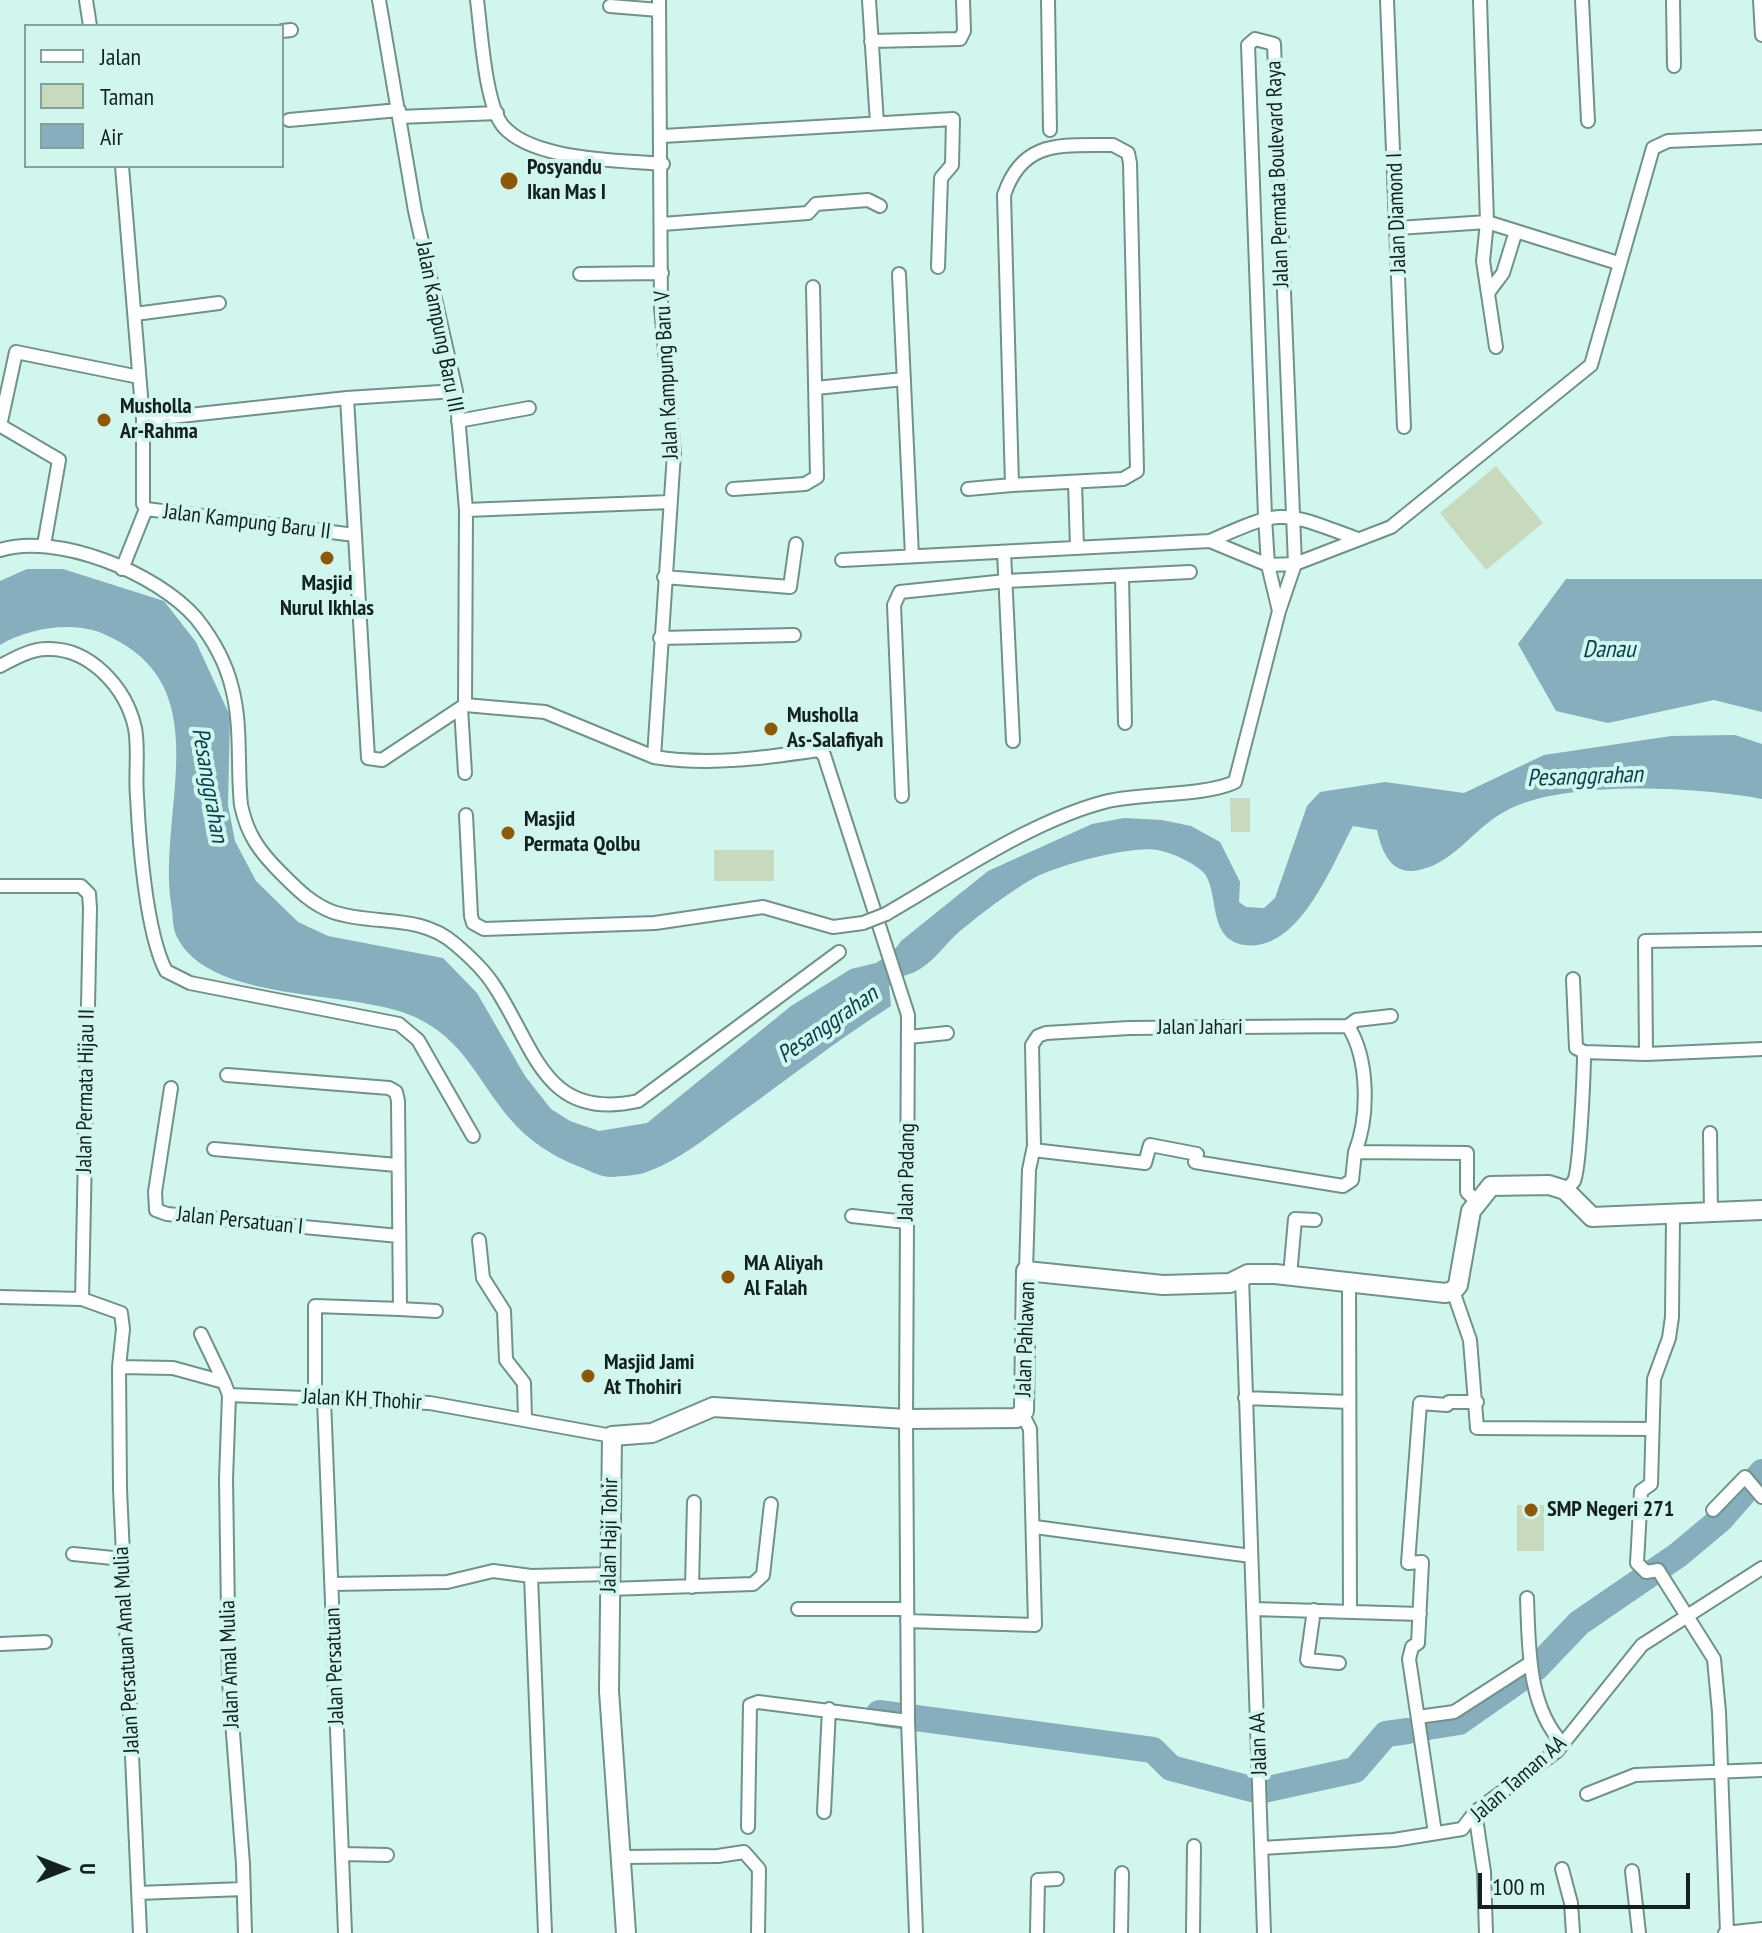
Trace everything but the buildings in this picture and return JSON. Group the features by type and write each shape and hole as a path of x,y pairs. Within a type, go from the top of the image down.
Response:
{"street":[{"path":"86,0 90,24"},
{"name":"Jalan Kampung Baru III","path":"379,0 415,211 456,391 466,510 465,773"},
{"path":"477,0 497,113 504,127 533,145 571,155 663,164"},
{"path":"869,0 877,123"},
{"path":"871,41 960,39 964,31 963,0"},
{"path":"1048,0 1050,130"},
{"name":"Jalan Diamond I","path":"1387,0 1404,427"},
{"path":"1480,0 1487,222 1483,261 1496,347"},
{"path":"1582,0 1588,121"},
{"path":"1673,0 1674,66"},
{"path":"1760,0 1762,35"},
{"path":"610,6 659,5"},
{"name":"Jalan Kampung Baru V","path":"654,757 674,442 663,328 659,5"},
{"name":"Jalan Permata Boulevard Raya","path":"466,815 471,916 473,923 484,929 655,923 763,907 833,927 863,923 886,914 1007,844 1107,802 1235,782 1279,611 1295,564 1274,44 1255,39 1248,45 1265,517 1268,565 1279,611"},
{"path":"289,120 497,113"},
{"path":"663,136 954,121 952,165 941,178 938,267"},
{"path":"1210,541 1268,565 1295,564 1399,522 1586,371 1653,148 1668,141 1762,137"},
{"path":"968,489 1132,476 1139,461 1130,163 1128,153 1113,145 1052,147 1038,151 1017,166 1004,195 1012,485"},
{"name":"Jalan Kampung Baru II","path":"122,168 143,420 143,504 146,509 355,535 368,758 382,760 463,707"},
{"path":"662,224 808,213 816,204 868,200 880,206"},
{"path":"1398,228 1487,222 1618,263"},
{"path":"1488,293 1503,273 1516,231"},
{"path":"580,274 662,273"},
{"path":"899,274 912,556"},
{"path":"733,489 805,484 817,477 813,287"},
{"path":"135,314 219,303"},
{"path":"44,545 59,460 1,426 16,352 139,377"},
{"path":"816,388 904,379"},
{"path":"143,420 347,398 456,391"},
{"path":"347,398 355,535"},
{"path":"458,421 529,408"},
{"path":"1075,482 1077,548"},
{"path":"466,510 670,502"},
{"path":"122,569 146,509"},
{"path":"842,560 1210,541 1265,517 1292,515 1355,538"},
{"path":"664,577 790,587 796,544"},
{"path":"0,550 16,545 44,545 76,551 122,569 176,600 195,617 220,654 237,712 238,772 243,814 258,850 299,892 335,913 430,928 455,944 492,982 542,1070 562,1093 601,1106 638,1101 839,952"},
{"path":"1004,552 1013,741"},
{"path":"902,796 896,598 907,590 1006,581 1190,572"},
{"path":"1122,576 1125,723"},
{"path":"660,638 794,635"},
{"path":"0,666 36,650 60,650 93,663 121,691 135,730 141,838 152,919 166,971 190,983 399,1024 418,1040 473,1136"},
{"path":"463,707 545,712 654,757"},
{"name":"Jalan Padang","path":"654,757 738,760 818,750 823,754 905,1002 909,1037 906,1419"},
{"name":"Jalan Permata Hijau II","path":"0,886 74,885 89,894 82,1299"},
{"path":"1646,1054 1645,941 1762,939"},
{"path":"1573,979 1576,1048 1584,1052 1646,1054 1762,1049"},
{"path":"1033,1150 1145,1163 1150,1145 1197,1154 1195,1162 1343,1186 1352,1180 1355,1152 1363,1132 1363,1087 1357,1047 1348,1026 1356,1020 1391,1016"},
{"name":"Jalan Jahari","path":"1026,1271 1029,1170 1033,1150 1032,1045 1038,1036 1129,1028 1348,1026"},
{"path":"909,1037 947,1033"},
{"path":"1565,1190 1574,1180 1585,1089 1584,1052"},
{"path":"227,1075 389,1088 396,1092 400,1309 436,1311"},
{"name":"Jalan Persatuan I","path":"171,1088 155,1192 156,1210 167,1214 399,1236"},
{"path":"1710,1133 1711,1214"},
{"path":"214,1149 397,1165"},
{"path":"1355,1152 1467,1153 1467,1192 1476,1201"},
{"path":"1652,1429 1477,1428 1470,1340 1453,1291 1458,1285 1471,1211 1476,1201 1491,1186 1549,1185 1565,1190 1592,1217 1762,1210"},
{"path":"852,1216 906,1222"},
{"path":"1673,1216 1672,1317 1669,1338 1654,1379 1651,1484 1641,1491 1637,1563 1652,1571 1691,1617 1714,1659 1726,1933 1762,1929"},
{"path":"1290,1276 1295,1219 1315,1220"},
{"path":"479,1240 486,1288 504,1311 506,1360 524,1383 525,1418"},
{"name":"Jalan Pahlawan","path":"906,1419 1017,1418 1023,1415 1026,1271 1163,1285 1230,1283 1242,1277 1290,1276 1423,1292 1453,1291"},
{"name":"Jalan AA","path":"1242,1277 1264,1933"},
{"path":"1349,1282 1350,1612"},
{"path":"0,1297 82,1299"},
{"name":"Jalan Persatuan Amal Mulia","path":"82,1299 121,1313 123,1329 119,1367 123,1559 140,1933"},
{"name":"Jalan Persatuan","path":"345,1933 332,1584 315,1306 400,1309"},
{"path":"201,1334 229,1395"},
{"path":"119,1367 173,1368 224,1382"},
{"name":"Jalan KH Thohir","path":"229,1395 430,1403 612,1436"},
{"name":"Jalan Amal Mulia","path":"229,1395 226,1479 229,1681 245,1933"},
{"path":"1245,1398 1349,1402"},
{"path":"1435,1833 1409,1659 1412,1647 1418,1643 1420,1614 1422,1562 1408,1563 1420,1403 1447,1405 1449,1402 1477,1402"},
{"path":"612,1436 663,1430 697,1411 713,1407 906,1419 908,1715 916,1933"},
{"path":"798,1609 1035,1625 1035,1527 1030,1429 1023,1415"},
{"name":"Jalan Haji Tohir","path":"612,1436 609,1691 626,1933"},
{"path":"1713,1510 1745,1477 1759,1492"},
{"path":"692,1587 694,1502"},
{"path":"332,1584 447,1582 493,1571 692,1587 753,1584 763,1575 771,1504"},
{"path":"1035,1527 1251,1556"},
{"path":"73,1554 123,1559"},
{"name":"Jalan Taman AA","path":"1262,1848 1394,1840 1462,1829 1475,1812 1510,1788 1563,1744 1642,1645 1691,1617 1762,1568"},
{"path":"531,1576 545,1933"},
{"path":"1527,1598 1530,1663 1551,1731 1563,1744"},
{"path":"1253,1609 1420,1614"},
{"path":"1314,1610 1307,1662 1339,1663"},
{"path":"0,1644 45,1642"},
{"path":"1418,1717 1454,1712 1530,1663"},
{"path":"748,1827 750,1705 758,1702 908,1715"},
{"path":"824,1812 829,1709"},
{"path":"1587,1794 1635,1775 1762,1770"},
{"path":"1475,1812 1484,1872 1486,1933"},
{"path":"1193,1933 1194,1846"},
{"path":"622,1857 718,1856 744,1852 759,1869 758,1933"},
{"path":"343,1854 387,1855"},
{"path":"1562,1869 1571,1903 1573,1933"},
{"path":"1632,1871 1639,1933"},
{"path":"1121,1933 1122,1873"},
{"path":"1037,1933 1038,1880 1057,1879"},
{"path":"138,1893 243,1889"}],"green space":[{"path":"1496,466 1543,523 1486,570 1440,513"},
{"path":"1230,798 1250,798 1250,832 1231,832"},
{"path":"714,850 774,850 774,881 714,881"},
{"path":"1517,1505 1544,1505 1544,1551 1517,1551"}],"water":[{"name":"Pesanggrahan","path":"27,569 63,569 164,601 196,642 230,716 228,805 235,841 256,881 298,922 328,936 443,958 477,993 525,1076 551,1109 570,1121 599,1131 647,1123 791,1006 851,969 876,963 893,952 901,941 988,871 1092,824 1124,818 1162,820 1191,826 1220,842 1240,882 1239,902 1246,907 1264,908 1275,898 1307,806 1320,792 1385,782 1464,793 1544,755 1671,736 1735,735 1762,744 1762,799 1667,789 1593,790 1559,794 1529,801 1504,812 1443,860 1409,871 1389,860 1377,830 1353,826 1324,882 1298,920 1282,935 1265,943 1245,945 1232,941 1224,934 1208,879 1202,871 1169,853 1131,850 1060,867 1034,878 986,910 925,965 889,986 891,1006 692,1148 645,1173 607,1177 561,1159 526,1135 499,1105 459,1050 447,1038 415,1017 388,1008 249,984 218,973 193,957 176,935 173,924 169,866 176,752 173,717 162,685 141,657 93,630 66,627 38,630 0,645 0,581"},
{"name":"Danau","path":"1566,579 1762,579 1762,712 1714,700 1608,723 1556,711 1518,644"}],"waterway":[{"path":"1536,1668 1579,1623 1678,1555 1721,1519 1762,1472"},
{"path":"1428,1727 1459,1722 1519,1680"},
{"path":"879,1713 1153,1750 1171,1768 1259,1791 1355,1770 1386,1734 1408,1731"}],"place":[{"name":"Posyandu Ikan Mas I","path":"509,181"},
{"name":"Musholla Ar-Rahma","path":"104,420"},
{"name":"Masjid Nurul Ikhlas","path":"327,558"},
{"name":"Musholla As-Salafiyah","path":"771,729"},
{"name":"Masjid Permata Qolbu","path":"508,833"},
{"name":"MA Aliyah Al Falah","path":"728,1277"},
{"name":"Masjid Jami At Thohiri","path":"588,1376"},
{"name":"SMP Negeri 271","path":"1531,1510"}]}
